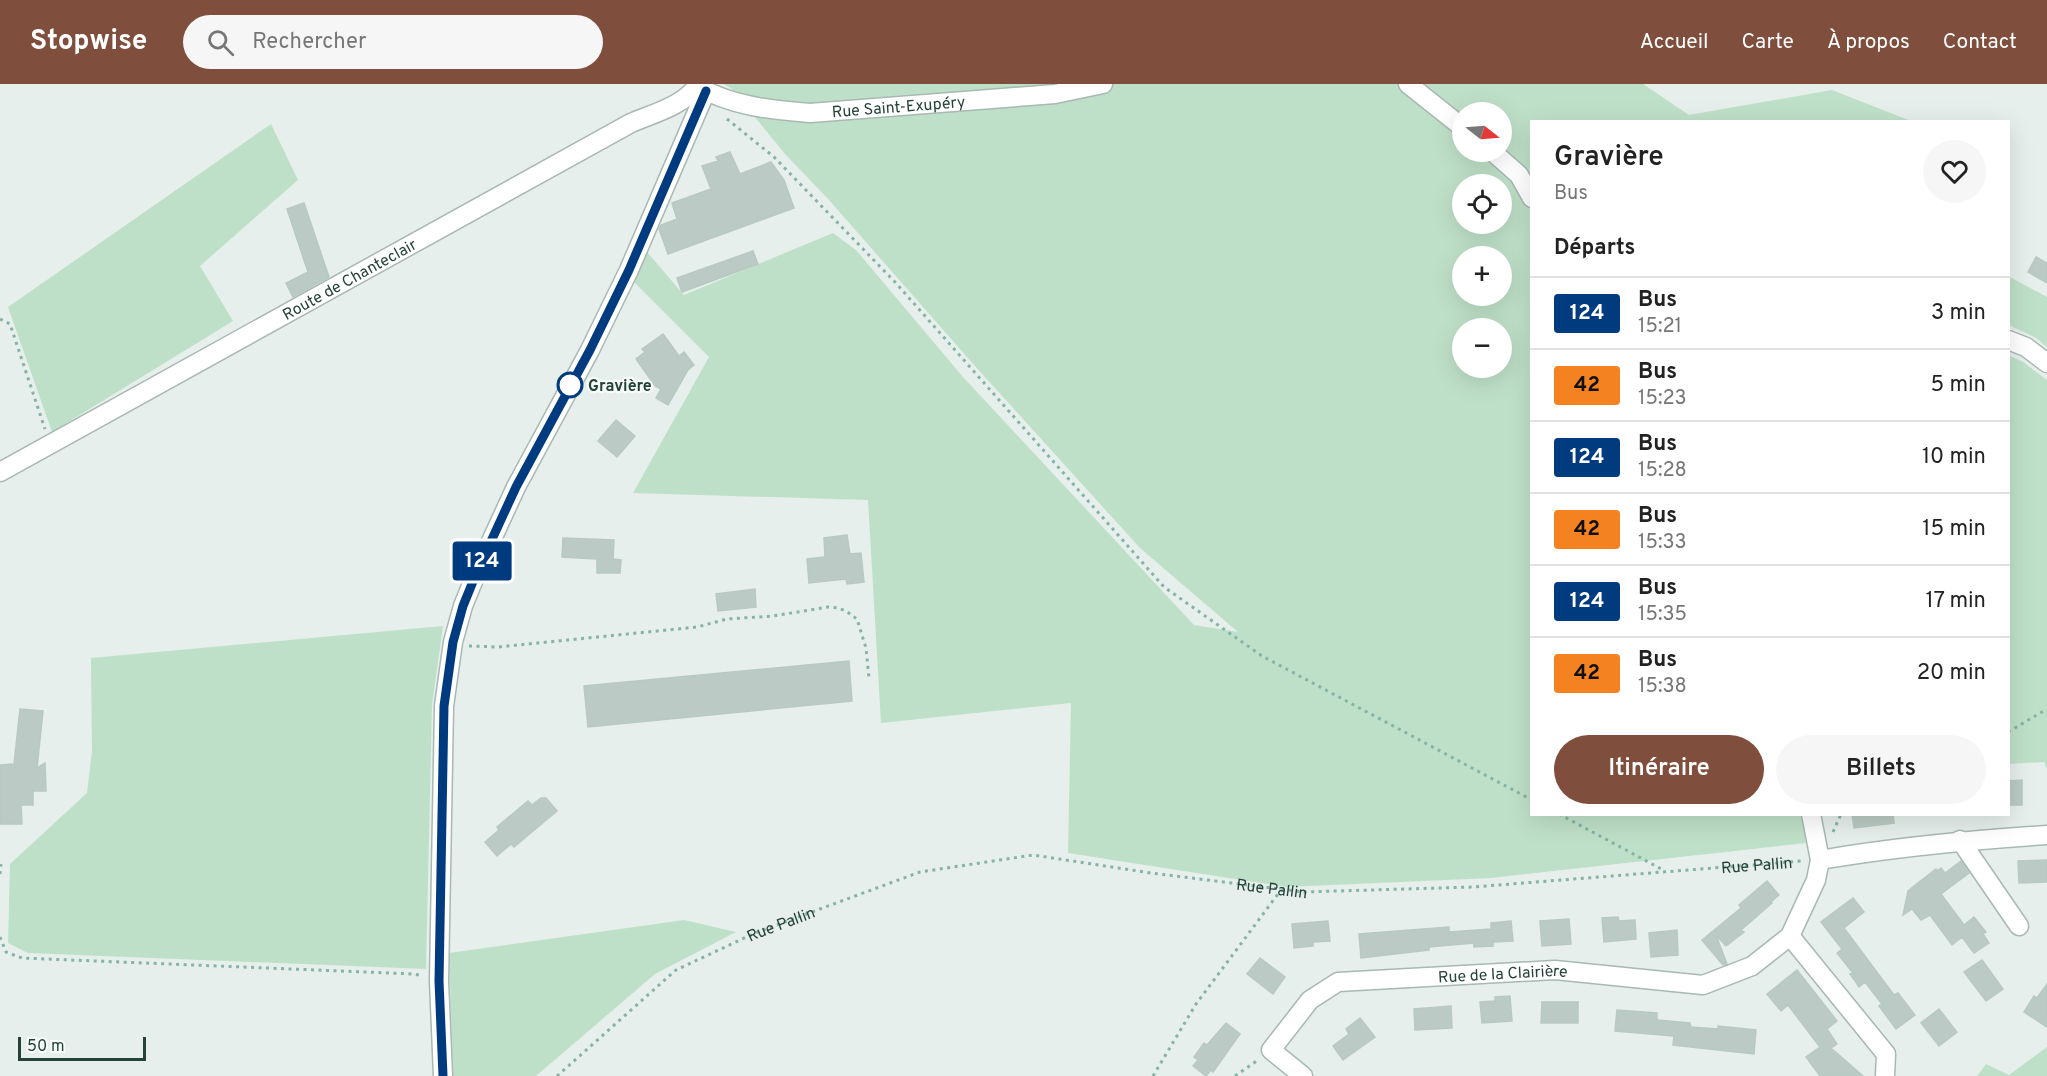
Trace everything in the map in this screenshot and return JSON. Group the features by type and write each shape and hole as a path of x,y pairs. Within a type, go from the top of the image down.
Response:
{"street":[{"name":"Rue Saint-Exupéry","path":"699,87 751,106 810,113 1055,94 1102,84"},
{"path":"1408,84 1452,119"},
{"name":"Route de Chanteclair","path":"0,472 631,123 672,105 699,87"},
{"path":"443,1076 439,981 444,706 453,642 463,606 516,487 590,350 629,270 699,87"},
{"path":"1504,162 1519,175 1530,194"},
{"path":"2010,341 2026,347 2047,363"},
{"path":"1811,816 1820,860 1890,848 1960,840 2047,835"},
{"path":"1960,840 2019,926"},
{"name":"Rue de la Clairière","path":"1271,1050 1310,1000 1338,982 1555,970 1703,985 1752,966 1790,936 1816,880 1820,860"},
{"path":"1790,936 1886,1053 1885,1076"},
{"path":"1271,1050 1303,1076"}],"path":[{"path":"723,116 774,157 895,282 1164,586 1262,656 1530,799"},
{"path":"0,319 10,324 50,444"},
{"path":"453,642 482,648 510,646 697,627 728,619 773,616 828,607 846,611 857,619 866,648 868,678"},
{"path":"2010,731 2047,709"},
{"path":"1563,816 1666,872"},
{"name":"Rue Pallin","path":"557,1076 676,970 755,933 920,872 1033,855 1151,873 1304,892 1473,887 1820,860"},
{"path":"0,873 1,864"},
{"path":"1153,1076 1196,1004 1281,889"},
{"path":"0,937 6,952 22,958 414,974 439,981"},
{"path":"1235,1076 1271,1050"}],"green space":[{"path":"724,84 1643,84 1689,115 1832,90 1908,120 1530,120 1530,816 1802,816 1806,843 1491,878 1286,887 1068,853 1071,703 881,723 868,500 633,493 709,357 634,282 647,252 684,295 833,233 856,250 963,377 1194,625 1238,632 1140,548 974,365 829,200 785,154 732,89"},
{"path":"271,124 298,180 200,266 233,321 52,432 8,307"},
{"path":"2010,277 2047,297 2047,347 2036,338 2010,325"},
{"path":"2010,356 2023,362 2047,380 2047,769 2044,762 2010,764"},
{"path":"443,626 432,705 426,969 28,953 8,943 10,864 87,793 92,751 91,658"},
{"path":"684,920 736,932 655,974 536,1076 453,1076 449,953"},
{"path":"2047,1047 2047,1076 1977,1076 1986,1064 2009,1075"}],"building":[{"path":"730,152 740,174 771,162 784,180 794,208 668,254 659,229 661,225 677,219 672,203 711,189 702,166 718,161 716,157"},
{"path":"304,203 329,277 293,297 286,283 308,272 287,209"},
{"path":"753,251 758,264 682,292 677,278"},
{"path":"2036,257 2047,263 2047,283 2028,272"},
{"path":"663,334 679,356 684,352 694,365 688,370 668,405 656,398 661,389 655,386 636,359 645,352 642,349"},
{"path":"616,420 635,436 617,457 598,441"},
{"path":"847,535 850,554 861,553 864,582 847,584 846,579 809,583 807,559 825,557 824,538"},
{"path":"563,538 614,540 613,559 621,560 620,573 597,573 597,559 562,557"},
{"path":"755,589 756,607 718,611 716,594"},
{"path":"849,661 852,701 588,727 584,686"},
{"path":"20,709 43,711 37,768 45,763 46,791 33,791 33,805 21,805 22,824 0,824 0,765 14,764"},
{"path":"2022,780 2022,805 2010,805 2010,781"},
{"path":"541,798 546,798 557,811 514,847 511,844 497,856 485,842 499,830 497,827 528,801 532,805"},
{"path":"1852,816 1893,816 1894,823 1854,828"},
{"path":"2047,860 2047,882 2019,883 2018,861"},
{"path":"1961,861 1969,873 1941,894 1964,925 1974,917 1986,932 1983,934 1989,943 1974,953 1962,937 1952,945 1930,915 1921,920 1912,909 1903,915 1908,891 1936,869 1937,871 1941,868 1945,873"},
{"path":"1767,881 1779,895 1772,903 1741,930 1744,932 1726,946 1716,935 1727,964 1723,965 1702,940 1741,908 1739,905"},
{"path":"1853,898 1864,912 1844,928 1894,995 1898,993 1915,1015 1896,1029 1879,1006 1882,1004 1865,982 1859,987 1850,974 1853,973 1837,953 1842,949 1821,922"},
{"path":"1618,917 1619,921 1635,920 1636,939 1604,942 1602,918"},
{"path":"1569,919 1571,944 1542,946 1540,921"},
{"path":"1328,921 1330,941 1313,942 1313,946 1294,948 1292,924"},
{"path":"1511,921 1513,941 1493,942 1493,946 1474,947 1474,943 1429,947 1429,950 1361,958 1359,934 1449,927 1449,932 1491,929 1491,923"},
{"path":"1677,930 1678,955 1651,957 1649,933"},
{"path":"1260,958 1285,977 1273,994 1247,974"},
{"path":"1982,960 2003,989 1986,1001 1964,972"},
{"path":"1797,970 1837,1021 1827,1029 1837,1044 1831,1048 1863,1076 1820,1076 1806,1057 1820,1047 1788,1005 1781,1011 1767,994"},
{"path":"2047,984 2047,1027 2024,1012 2034,996 2037,998"},
{"path":"1510,996 1512,1021 1482,1023 1480,1002 1495,1001 1495,997"},
{"path":"1542,1002 1578,1002 1578,1023 1541,1023"},
{"path":"1451,1006 1452,1028 1415,1030 1414,1009"},
{"path":"1939,1009 1957,1032 1939,1046 1921,1023"},
{"path":"1617,1010 1657,1013 1657,1020 1690,1023 1691,1027 1718,1029 1718,1026 1756,1030 1754,1054 1673,1045 1674,1036 1615,1031"},
{"path":"1360,1018 1375,1037 1343,1060 1333,1046 1349,1034 1346,1029"},
{"path":"1226,1023 1240,1034 1213,1072 1211,1070 1206,1076 1193,1066 1198,1060 1194,1057 1204,1043 1207,1045"}],"bus line":[{"name":"124","path":"443,1076 439,981 444,706 453,642 463,606 476,574 516,487 590,350 629,270 706,91"}],"place":[{"name":"Gravière","path":"570,385"}]}
